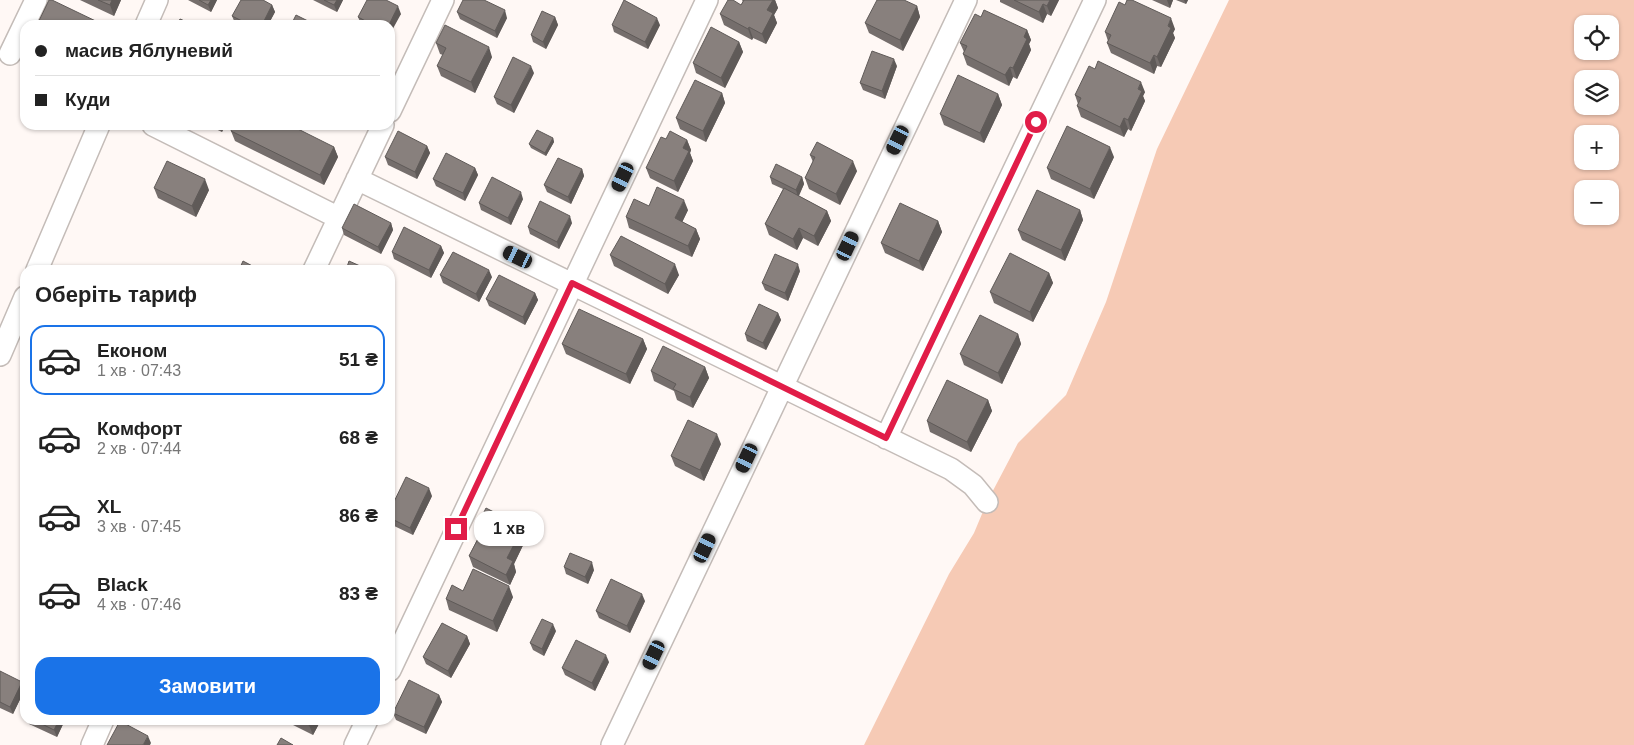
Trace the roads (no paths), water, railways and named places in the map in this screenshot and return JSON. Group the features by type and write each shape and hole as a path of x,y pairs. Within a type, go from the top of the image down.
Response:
{"street":[{"path":"27,20 36,0"},
{"path":"148,20 157,0"},
{"path":"395,100 443,0"},
{"path":"395,659 707,0"},
{"path":"612,745 780,386 966,0"},
{"path":"886,438 1095,0"},
{"path":"12,55 20,37"},
{"path":"39,265 97,130"},
{"path":"163,130 339,218"},
{"path":"316,265 381,130"},
{"path":"357,180 572,283 951,470 973,485 986,502"},
{"path":"0,355 20,309"},
{"path":"92,745 101,725"},
{"path":"355,745 365,725"}]}
